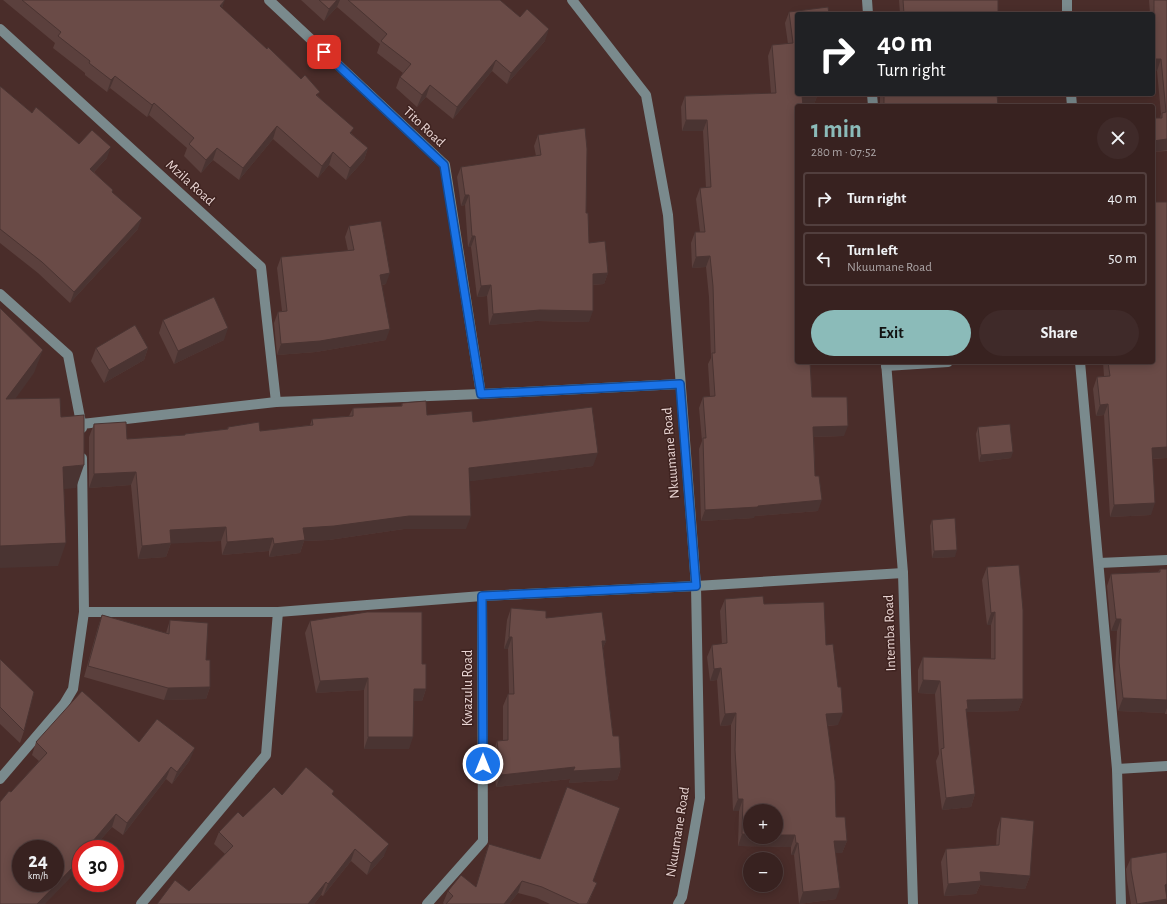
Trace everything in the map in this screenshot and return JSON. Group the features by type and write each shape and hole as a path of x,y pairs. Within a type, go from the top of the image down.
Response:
{"street":[{"name":"Tito Road","path":"269,0 444,165 481,394"},
{"name":"Nkuumane Road","path":"572,0 646,95 668,215 696,586 700,798 682,898 678,904"},
{"path":"867,0 868,12"},
{"path":"1067,0 1067,12"},
{"name":"Mzila Road","path":"0,29 261,267 276,402"},
{"path":"0,294 68,356 82,424 84,612 73,689 64,704 0,779"},
{"name":"Intemba Road","path":"886,364 902,573 913,904"},
{"path":"1080,364 1117,769 1121,904"},
{"path":"82,424 276,402 680,384"},
{"path":"1099,563 1167,560"},
{"path":"84,612 278,612 482,596 696,586 902,573"},
{"name":"Kwazulu Road","path":"427,904 483,841 482,596"},
{"path":"140,904 266,755 278,612"},
{"path":"1117,769 1167,766"}],"building":[{"path":"22,0 225,0 220,6 267,49 268,47 301,79 305,75 320,92 316,95 354,128 350,133 368,148 350,168 333,152 322,166 277,126 243,168 217,148 206,160 189,144 194,138 154,103 152,105 115,76 111,80 89,63 90,61 58,36 61,32"},
{"path":"319,0 337,0 329,9"},
{"path":"348,0 500,0 520,17 527,9 549,29 511,73 496,60 457,107 430,85 422,95 400,77 411,64 381,41 387,34"},
{"path":"903,0 998,0 998,12 904,12"},
{"path":"1154,0 1167,0 1167,139 1155,141 1155,118 1162,118 1162,113 1166,112 1161,59 1155,59"},
{"path":"828,7 829,12 795,12 795,96 802,96 803,104 795,104 795,364 810,364 812,397 847,397 848,426 813,427 815,476 819,476 822,500 758,507 705,510 703,438 706,438 703,397 715,396 712,353 715,353 713,286 710,256 696,257 695,232 705,232 700,188 711,187 707,120 686,120 685,96 776,93 772,45 793,43 789,12"},
{"path":"0,86 32,113 36,107 79,144 92,130 111,147 90,169 113,190 112,192 142,218 74,292 42,262 0,229"},
{"path":"884,96 997,96 998,104 884,104"},
{"path":"585,128 587,149 586,213 588,213 589,243 605,241 608,273 593,274 593,311 540,310 493,314 491,285 481,286 475,236 472,236 469,195 465,195 461,167 541,155 538,135"},
{"path":"1155,202 1167,202 1167,447 1152,448 1155,503 1114,505 1108,404 1100,405 1097,377 1110,376 1108,364 1155,364"},
{"path":"381,221 390,273 380,275 390,329 320,341 281,344 278,312 287,311 281,257 354,250 349,226"},
{"path":"214,297 228,328 178,351 163,320"},
{"path":"0,308 43,350 6,399 60,398 61,417 84,415 84,465 63,467 66,543 0,546"},
{"path":"135,325 148,348 109,370 96,348"},
{"path":"426,401 427,415 472,411 473,422 592,407 598,453 469,468 471,516 409,516 334,526 303,528 305,540 274,544 273,538 227,542 226,527 170,530 171,543 142,546 136,472 94,474 94,424 126,422 127,439 185,435 228,429 228,427 259,422 260,431 313,425 312,419 353,416 353,408 402,406 402,403"},
{"path":"1010,424 1013,452 981,455 978,427"},
{"path":"955,518 957,550 934,551 932,520"},
{"path":"1019,565 1023,610 1023,699 967,700 968,709 966,709 975,794 946,798 941,749 944,748 940,681 923,680 923,657 995,659 995,612 991,613 987,567"},
{"path":"1160,569 1167,569 1167,700 1123,698 1119,662 1121,619 1116,619 1111,574 1160,572"},
{"path":"763,596 764,604 824,602 826,645 833,644 838,687 841,687 843,713 826,714 835,781 836,817 845,817 847,841 834,841 840,888 803,892 798,843 796,843 795,835 783,835 783,804 743,804 742,834 743,799 738,799 735,750 736,713 725,714 721,668 714,669 712,645 727,643 725,599"},
{"path":"511,608 546,611 546,618 602,612 606,641 602,641 613,736 619,736 621,768 573,771 575,767 501,775 497,741 508,740 508,694 514,694 512,637 509,637"},
{"path":"367,612 422,612 422,664 426,664 426,689 414,689 413,737 368,737 368,678 320,681 310,621"},
{"path":"102,615 169,634 170,620 208,623 206,660 210,660 210,687 168,688 88,666"},
{"path":"0,659 34,692 24,731 0,707"},
{"path":"82,691 139,742 157,719 195,748 177,772 171,767 127,823 116,814 94,840 72,840 72,868 64,876 64,840 12,840 12,892 49,892 37,904 0,904 0,802 47,753 36,742"},
{"path":"306,767 334,791 332,794 389,844 371,863 355,849 328,884 326,882 308,904 157,904 175,880 189,891 233,846 219,832 238,812 243,817 274,787 282,795"},
{"path":"567,787 620,808 593,881 597,883 587,904 579,904 542,887 522,881 504,904 446,904 453,896 448,891 461,875 476,887 489,844 540,859"},
{"path":"1001,817 1034,821 1030,876 980,872 981,881 948,884 946,849 999,845"},
{"path":"1167,852 1167,884 1165,885 1167,899 1137,904 1131,870 1131,858"}],"route":[{"path":"324,52 444,165 481,394 680,384 696,586 482,596 483,764"}]}
